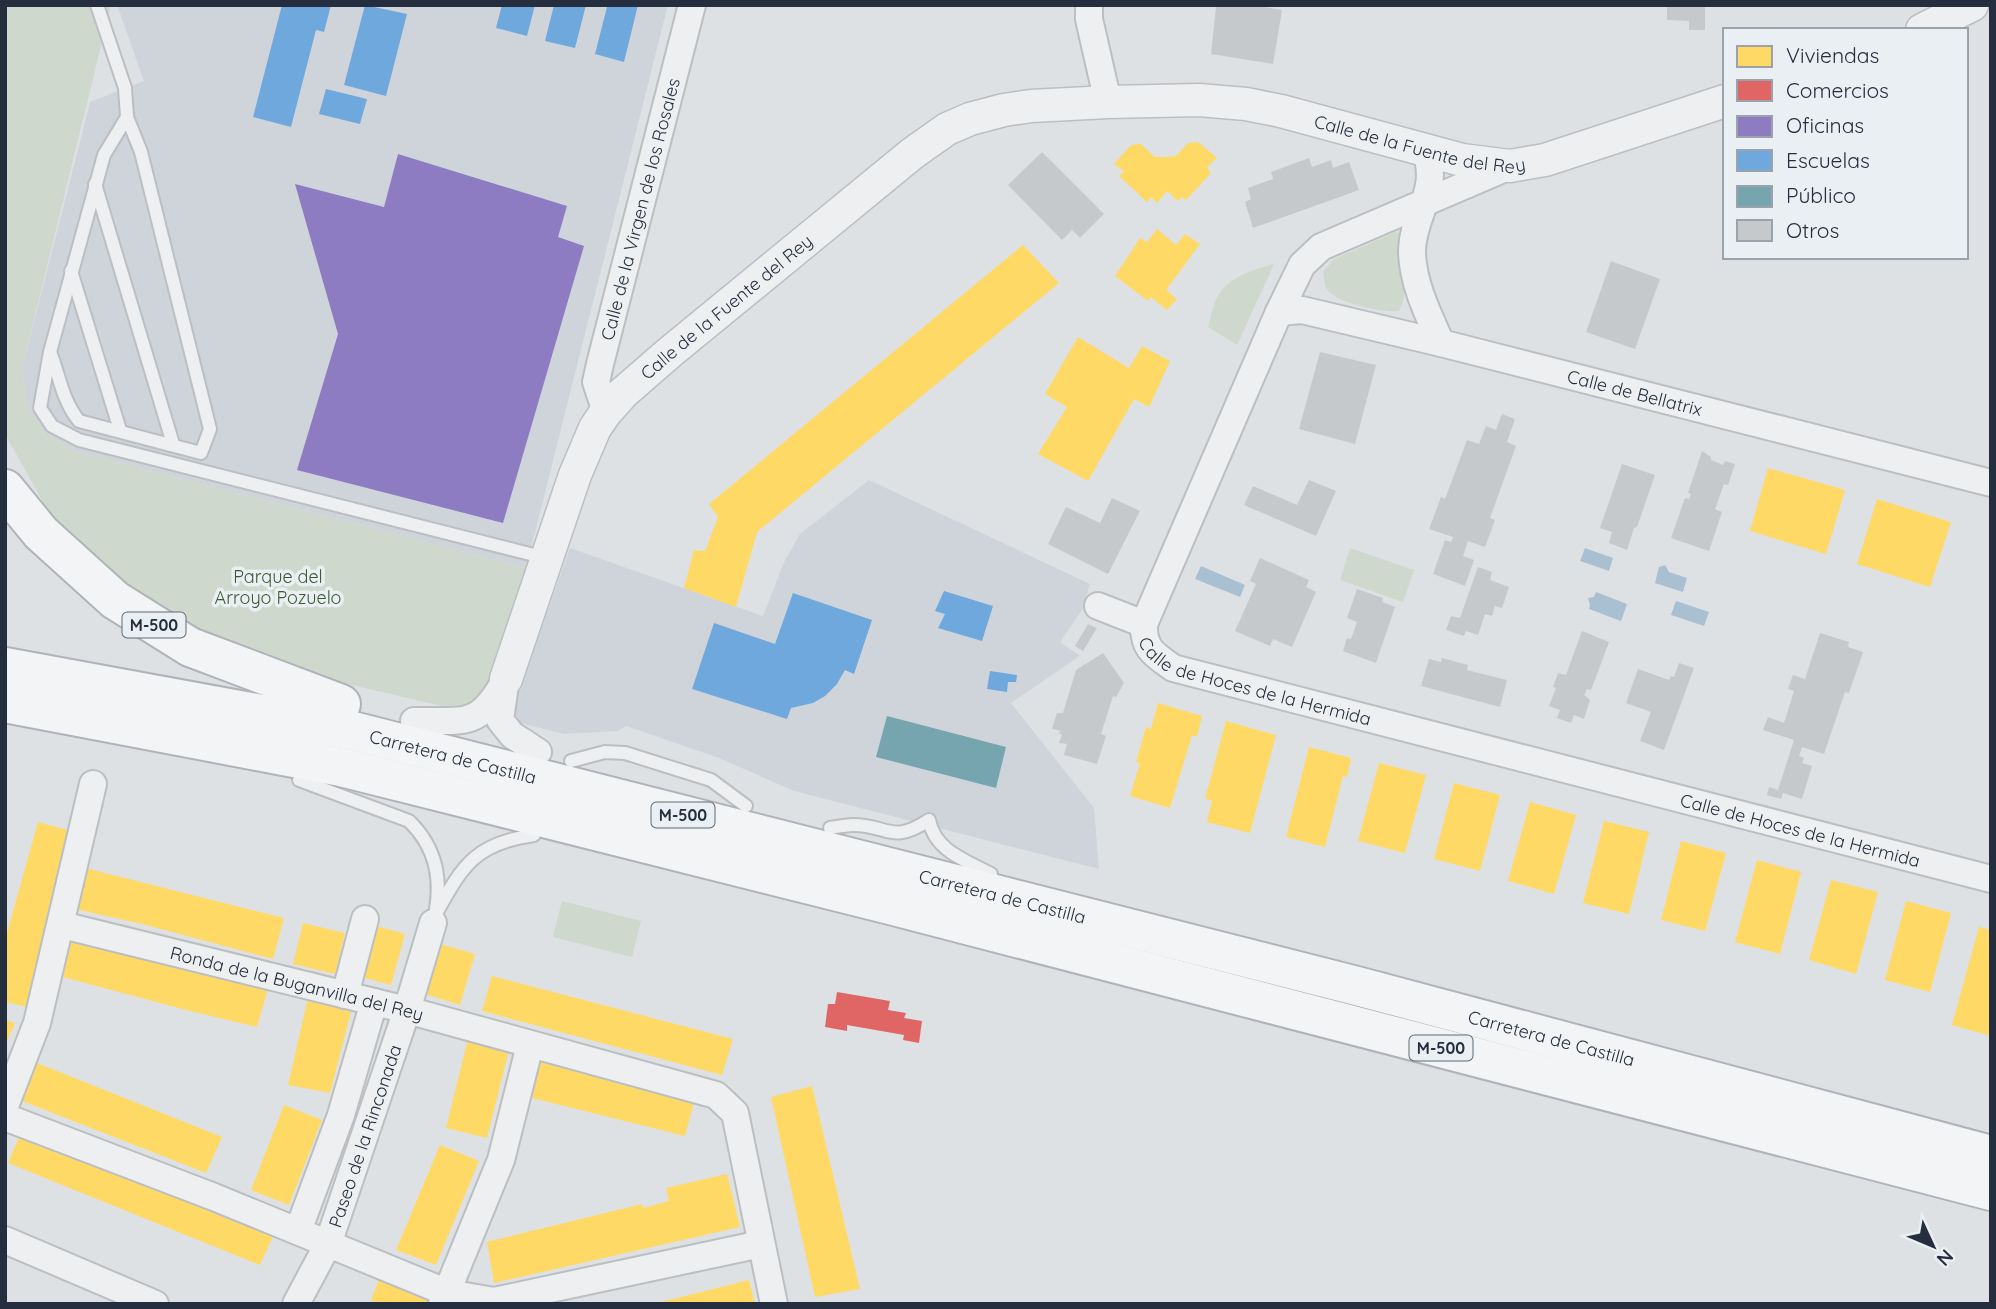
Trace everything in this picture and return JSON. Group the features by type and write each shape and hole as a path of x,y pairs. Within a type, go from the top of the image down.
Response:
{"highway":[{"name":"M-500","path":"5,489 41,533 115,600 190,647 341,704"},
{"name":"M-500","path":"5,644 341,704 414,721 830,828 991,874 1227,936 1356,986"},
{"name":"Carretera de Castilla","path":"5,667 349,730 1356,986 1991,1155"},
{"name":"M-500","path":"12,705 194,758 634,857 890,905"},
{"name":"Carretera de Castilla","path":"12,705 341,767 890,905 1991,1191"}],"street":[{"name":"Calle de la Virgen de los Rosales","path":"606,412 596,382 692,5"},
{"path":"1090,5 1089,19 1108,102"},
{"path":"1926,28 1972,5"},
{"name":"Calle de la Fuente del Rey","path":"554,757 512,735 500,720 506,679 585,447 606,412 623,393 669,353 913,153 947,129 970,119 1031,106 1199,100 1246,104 1308,117 1412,147 1484,164 1510,166 1545,160 1723,102"},
{"path":"1412,147 1431,171 1430,185 1418,204 1413,261 1425,307 1441,342"},
{"name":"Calle de Hoces de la Hermida","path":"1510,166 1321,247 1303,265 1279,312 1144,624 1143,638 1147,647 1173,668 1991,879"},
{"name":"Calle de Bellatrix","path":"1279,312 1302,310 1441,342 1991,483"},
{"path":"1097,606 1144,624"},
{"name":"Calle de la Fuente del Rey","path":"414,721 462,721 482,713 493,702 506,679"},
{"path":"5,1106 37,1023 93,784"},
{"path":"345,995 365,919"},
{"name":"Paseo de la Rinconada","path":"296,1304 328,1244 407,1010 434,919"},
{"name":"Ronda de la Buganvilla del Rey","path":"62,925 407,1010 716,1095 734,1113 774,1304"},
{"path":"299,1231 341,1115 374,1002"},
{"path":"445,1298 501,1160 530,1045"},
{"path":"5,1117 299,1231 445,1298 494,1301 761,1244"},
{"path":"5,1240 155,1304"},
{"path":"5,1259 119,1304"}],"lane":[{"path":"50,352 67,405 79,421 201,453 210,429 141,152 127,117 125,88 97,5"},
{"path":"127,117 103,155 50,352 40,408 52,426 79,440 546,558"},
{"path":"95,184 173,444"},
{"path":"71,271 120,430"},
{"path":"5,476 41,533"},
{"path":"299,780 409,821 422,834 436,868 434,919"},
{"path":"434,919 460,872 475,856 514,838 534,835"}],"shaded area":[{"path":"117,5 668,5 526,568 78,452 44,432 27,405 22,369 90,102 144,81"},
{"path":"869,480 1090,584 1082,610 1060,642 1080,656 1011,703 1094,808 1099,869 794,791 719,758 626,726 618,731 564,734 520,723 513,709 570,548 763,616 784,562 800,534"}],"green space":[{"name":"Parque del Arroyo Pozuelo","path":"5,5 111,5 22,369 27,405 44,432 78,452 526,568 484,697 464,708 451,708 247,661 172,623 58,529 5,434"},
{"path":"1396,232 1405,235 1399,261 1404,298 1399,311 1371,309 1339,298 1326,288 1323,272 1334,259"},
{"path":"1274,264 1237,345 1208,327 1215,302 1230,282 1244,274"},
{"path":"1350,548 1414,570 1403,602 1340,580"},
{"path":"562,901 641,921 632,957 553,937"}],"water":[{"path":"1585,548 1613,558 1609,571 1580,561"},
{"path":"1665,565 1669,572 1687,578 1683,592 1655,583 1659,567"},
{"path":"1201,566 1245,585 1240,597 1195,579"},
{"path":"1596,592 1627,604 1621,621 1589,609 1588,598 1594,597"},
{"path":"1676,601 1709,612 1704,626 1671,615"}],"building: Viviendas":[{"path":"1198,142 1217,158 1207,167 1211,173 1186,200 1182,197 1178,201 1167,191 1157,203 1151,197 1147,202 1119,176 1124,171 1114,164 1131,145 1141,144 1155,157 1165,157 1176,156 1188,143"},
{"path":"1157,229 1176,245 1185,234 1200,244 1166,290 1177,299 1167,310 1151,297 1148,301 1115,276 1140,238 1147,242"},
{"path":"1023,245 1059,283 757,532 736,607 684,588 694,550 705,551 718,517 709,504"},
{"path":"1078,337 1129,368 1142,346 1170,361 1149,407 1134,399 1088,481 1038,454 1067,407 1045,394"},
{"path":"1768,468 1845,490 1826,554 1750,531"},
{"path":"1877,499 1951,522 1930,587 1857,564"},
{"path":"1158,703 1202,716 1197,737 1192,735 1170,808 1130,796 1140,763 1136,762 1146,727 1151,729"},
{"path":"1226,721 1276,735 1250,833 1207,822 1212,800 1205,799"},
{"path":"1309,747 1351,758 1347,777 1343,776 1325,847 1286,837"},
{"path":"1379,763 1426,775 1405,853 1358,841"},
{"path":"1454,783 1500,795 1480,871 1434,859"},
{"path":"1530,802 1576,815 1554,894 1508,881"},
{"path":"1604,821 1649,832 1629,914 1583,903"},
{"path":"38,822 75,832 28,1007 5,1002 5,940"},
{"path":"1681,841 1726,853 1705,931 1661,920"},
{"path":"1757,860 1801,872 1780,954 1735,942"},
{"path":"85,868 284,918 273,959 75,909"},
{"path":"1831,880 1878,892 1856,974 1809,960"},
{"path":"1906,901 1951,913 1930,992 1885,980"},
{"path":"303,923 345,933 335,974 293,964"},
{"path":"373,925 405,934 391,985 358,976"},
{"path":"1979,927 1991,930 1991,1036 1952,1025"},
{"path":"69,932 270,982 257,1027 59,976"},
{"path":"440,944 475,954 460,1005 425,994"},
{"path":"492,976 733,1039 722,1075 482,1011"},
{"path":"308,998 352,1008 330,1093 288,1085"},
{"path":"5,1020 15,1023 5,1046"},
{"path":"469,1035 510,1046 487,1138 446,1128"},
{"path":"32,1061 222,1137 206,1173 17,1099"},
{"path":"541,1061 694,1102 685,1136 532,1098"},
{"path":"812,1086 860,1289 815,1297 771,1097"},
{"path":"284,1105 322,1120 289,1205 251,1190"},
{"path":"22,1130 275,1232 260,1265 8,1163"},
{"path":"440,1145 479,1161 436,1265 396,1250"},
{"path":"727,1174 740,1227 494,1283 487,1242 642,1204 643,1208 669,1201 666,1188"},
{"path":"382,1272 431,1292 426,1304 380,1304 371,1300"},
{"path":"749,1280 755,1304 657,1304 657,1303"}],"building: Comercios":[{"path":"837,992 890,1001 888,1010 906,1013 904,1018 922,1021 919,1043 903,1040 904,1035 847,1025 847,1031 825,1027 828,1004 835,1004"}],"building: Oficinas":[{"path":"398,154 567,206 558,237 584,246 503,523 297,470 338,334 295,184 384,207"}],"building: Escuelas":[{"path":"282,5 331,5 324,32 316,30 291,127 253,117"},
{"path":"365,5 407,14 386,96 344,85"},
{"path":"502,5 535,5 527,36 496,28"},
{"path":"554,5 586,5 575,48 545,41"},
{"path":"602,5 638,5 624,62 595,54 607,7"},
{"path":"326,89 367,99 360,124 319,114"},
{"path":"944,591 993,606 982,641 938,628 945,614 935,611"},
{"path":"793,593 872,620 854,674 845,670 837,684 825,696 813,703 791,708 787,719 692,689 714,623 775,644"},
{"path":"990,671 1017,675 1016,682 1008,682 1007,692 987,689"}],"building: Público":[{"path":"887,716 1006,747 996,788 876,757"}],"building: Otros":[{"path":"1252,5 1282,10 1273,64 1211,54 1216,7"},
{"path":"1667,5 1705,5 1705,30 1689,30 1689,21 1667,20"},
{"path":"1042,152 1104,214 1080,238 1072,230 1062,240 1008,185"},
{"path":"1309,158 1312,167 1331,160 1333,168 1349,162 1359,190 1253,228 1245,202 1251,199 1248,188 1273,179 1271,172"},
{"path":"1611,261 1660,279 1635,349 1586,332"},
{"path":"1320,352 1376,365 1355,444 1299,429"},
{"path":"1502,414 1515,419 1507,442 1516,446 1490,518 1495,520 1485,547 1468,541 1463,556 1474,560 1465,586 1433,574 1445,540 1451,542 1453,537 1429,529 1441,497 1445,499 1467,440 1479,444 1486,426 1496,430"},
{"path":"1702,451 1711,457 1711,460 1723,465 1725,461 1735,464 1728,485 1724,484 1715,509 1722,512 1709,551 1671,538 1685,498 1689,499 1691,494 1688,493"},
{"path":"1622,464 1655,475 1627,550 1609,543 1612,532 1600,528"},
{"path":"1309,480 1336,491 1316,536 1244,505 1253,486 1297,505"},
{"path":"1112,498 1140,511 1108,574 1048,544 1066,507 1100,523"},
{"path":"1260,558 1309,580 1306,587 1316,592 1292,647 1273,639 1270,646 1235,631 1256,584 1250,581"},
{"path":"1478,567 1492,572 1490,580 1509,587 1502,608 1495,606 1492,616 1485,614 1478,635 1466,631 1464,636 1446,630 1451,616 1460,618"},
{"path":"1357,589 1383,598 1382,602 1395,607 1376,663 1343,651 1357,622 1347,618"},
{"path":"1088,624 1097,628 1083,651 1075,646"},
{"path":"1582,631 1609,642 1591,690 1587,689 1584,695 1590,700 1584,719 1574,715 1571,723 1557,718 1560,710 1549,706 1558,673 1566,675"},
{"path":"1820,633 1849,642 1848,647 1863,652 1849,693 1845,692 1824,754 1802,747 1799,756 1804,758 1802,763 1812,766 1802,799 1783,793 1781,799 1767,795 1769,787 1778,790 1794,740 1763,730 1768,717 1784,723 1794,691 1788,689 1793,675 1805,679"},
{"path":"1103,653 1124,683 1116,697 1113,696 1101,734 1106,736 1097,764 1064,755 1067,744 1059,743 1062,734 1058,734 1061,731 1052,729 1057,713 1063,713 1076,670"},
{"path":"1442,658 1468,665 1467,670 1507,680 1500,707 1421,686 1429,659 1441,662"},
{"path":"1679,663 1694,668 1664,750 1640,741 1651,712 1626,703 1638,669 1669,680 1671,676 1674,677"}]}
